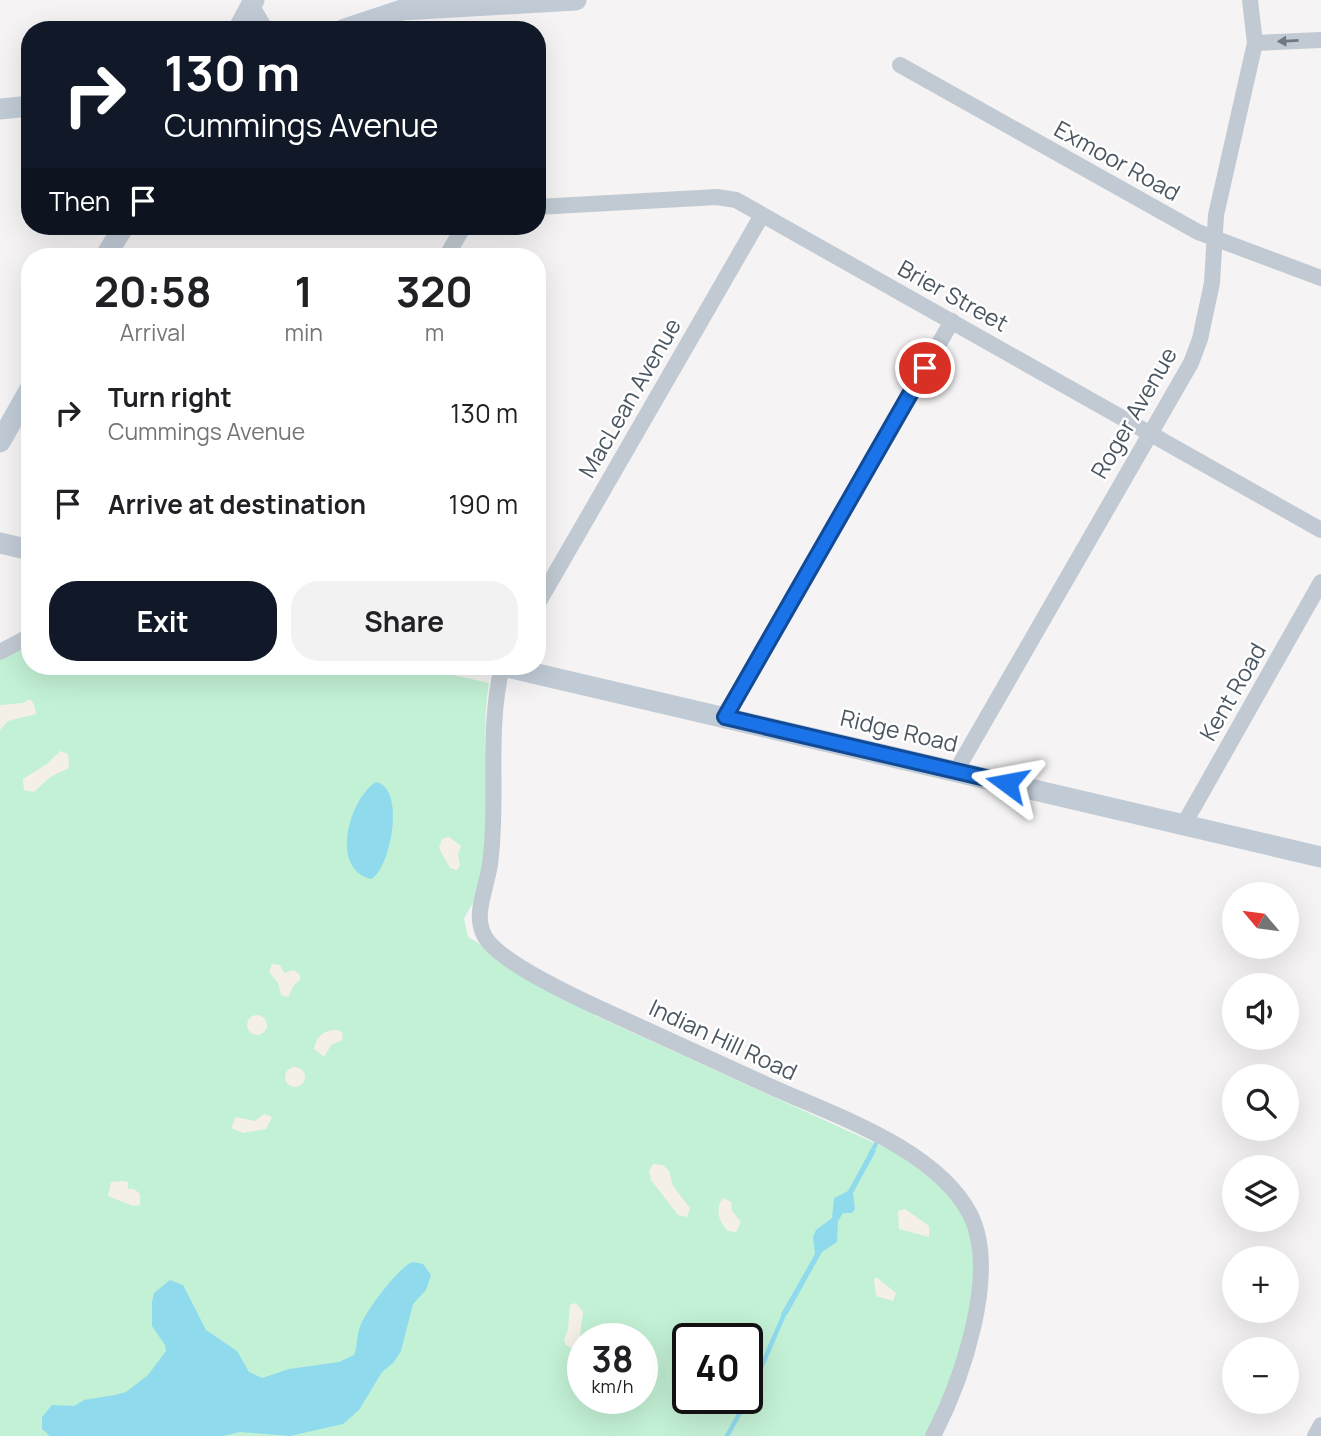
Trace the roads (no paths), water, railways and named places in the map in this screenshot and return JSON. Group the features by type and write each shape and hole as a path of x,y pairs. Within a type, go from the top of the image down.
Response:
{"street":[{"path":"369,21 402,10 576,0"},
{"name":"Roger Avenue","path":"956,771 1191,363 1200,339 1217,239 1216,215 1255,43 1250,0"},
{"path":"243,21 252,4"},
{"path":"252,4 259,21"},
{"path":"1255,43 1321,40"},
{"name":"Exmoor Road","path":"900,65 1198,232 1321,278"},
{"path":"0,109 21,107"},
{"name":"Brier Street","path":"546,207 727,197 1321,530"},
{"name":"MacLean Avenue","path":"546,589 762,215"},
{"path":"451,235 455,242"},
{"path":"451,248 459,235"},
{"path":"725,717 952,321"},
{"path":"0,442 21,405"},
{"path":"0,543 21,549"},
{"name":"Kent Road","path":"1184,824 1321,582"},
{"path":"0,652 21,641"},
{"name":"Ridge Road","path":"546,671 725,717 1321,857"},
{"name":"Indian Hill Road","path":"502,675 492,710 494,812 490,865 480,914 486,938 507,957 576,997 884,1139 932,1170 949,1187 971,1216 976,1234 980,1278 974,1323 961,1375 933,1436"},
{"path":"1315,1436 1321,1425"}],"water":[{"path":"376,782 385,787 391,798 393,812 389,845 378,872 371,879 358,873 350,862 347,848 351,818 366,791"},
{"path":"871,1149 876,1151 853,1193 855,1209 852,1213 843,1213 838,1221 837,1242 822,1252 787,1315 781,1314 815,1254 813,1237 816,1230 832,1218 834,1198 848,1191"},
{"path":"413,1262 423,1264 431,1275 426,1290 413,1304 401,1351 393,1363 382,1372 359,1410 343,1424 290,1436 240,1432 223,1436 50,1436 42,1429 42,1417 52,1405 74,1406 84,1400 126,1392 148,1375 166,1351 152,1326 154,1293 170,1280 183,1285 206,1330 237,1351 249,1372 262,1378 289,1369 339,1362 354,1355 359,1330 368,1311 400,1271"}],"waterway":[{"path":"870,1155 876,1144"},
{"path":"727,1436 747,1400 786,1310"}]}
